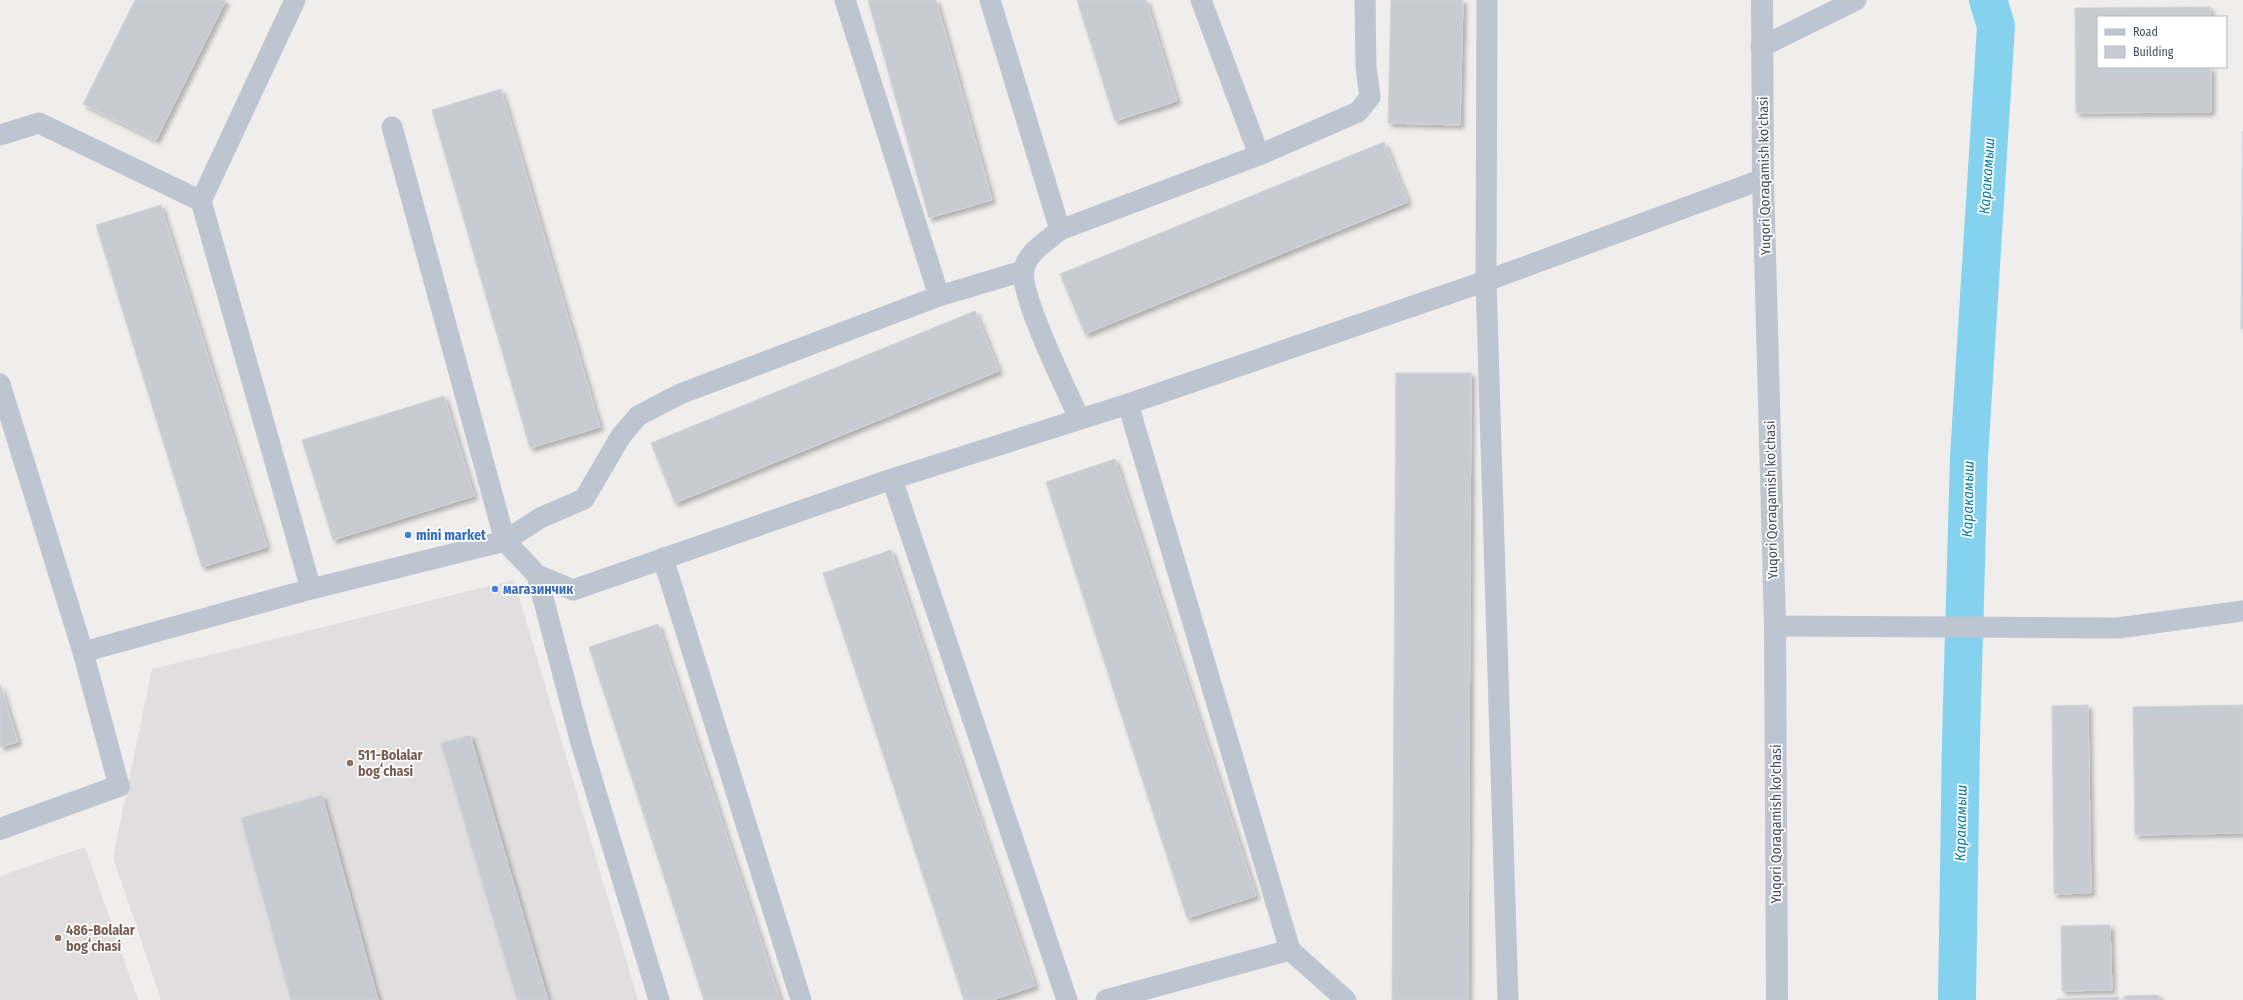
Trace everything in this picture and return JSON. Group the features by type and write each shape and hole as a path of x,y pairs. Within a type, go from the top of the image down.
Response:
{"street":[{"name":"Yuqori Qoraqamish ko'chasi","path":"1762,0 1761,47 1763,179 1775,626 1777,1000"},
{"path":"0,830 119,786"}],"lane":[{"path":"295,0 201,201 311,589"},
{"path":"845,0 939,296"},
{"path":"990,0 1060,230"},
{"path":"1202,0 1259,155"},
{"path":"1079,418 1030,306 1023,271 1031,254 1060,230 1259,155 1358,112 1370,97 1366,67 1365,0"},
{"path":"1487,0 1486,281 1508,1000"},
{"path":"1761,47 1856,0"},
{"path":"0,135 39,123 201,201"},
{"path":"392,127 505,541 537,575 573,590 892,479 1079,418 1128,404 1486,281 1763,179"},
{"path":"83,652 311,589 505,541 540,518 584,499 622,436 638,416 680,394 939,296 1023,271"},
{"path":"0,384 83,652 119,786"},
{"path":"1128,404 1290,950 1346,1000"},
{"path":"892,479 1067,1000"},
{"path":"663,558 801,1000"},
{"path":"537,575 584,751 659,1000"},
{"path":"1775,626 2118,628 2243,612"},
{"path":"1106,1000 1290,950"}],"shaded area":[{"name":"511-Bolalar bogʻchasi","path":"514,580 638,1000 161,1000 113,857 152,669"},
{"name":"486-Bolalar bogʻchasi","path":"85,847 138,1000 0,1000 0,876"}],"building":[{"path":"135,0 226,0 156,140 83,104"},
{"path":"868,0 936,0 992,200 929,218"},
{"path":"1077,0 1146,0 1177,101 1115,121"},
{"path":"1391,0 1463,0 1460,125 1388,123"},
{"path":"2210,7 2210,16 2097,16 2097,68 2211,68 2211,112 2076,113 2075,8"},
{"path":"501,89 600,427 530,448 432,110"},
{"path":"2243,131 2243,329 2241,329"},
{"path":"1384,142 1408,202 1085,334 1060,274"},
{"path":"161,205 267,547 202,567 96,225"},
{"path":"975,311 999,371 675,503 651,443"},
{"path":"1396,373 1471,373 1468,1000 1392,1000"},
{"path":"444,396 474,496 333,540 302,440"},
{"path":"1115,459 1256,896 1187,918 1046,482"},
{"path":"891,550 1035,986 993,1000 964,1000 823,573"},
{"path":"658,624 780,1000 704,1000 589,647"},
{"path":"0,684 18,742 0,747"},
{"path":"2088,705 2091,893 2054,894 2052,706"},
{"path":"2243,705 2243,833 2135,835 2133,707"},
{"path":"470,735 548,1000 517,1000 441,743"},
{"path":"322,795 378,1000 291,1000 241,818"},
{"path":"2110,925 2112,990 2062,991 2061,926"},
{"path":"2159,995 2159,1000 2124,1000 2124,996"},
{"path":"2118,997 2118,1000 2057,1000 2057,999"}],"waterway":[{"name":"Каракамыш","path":"1957,1000 1961,739 1969,457 1996,26 1988,0"}],"place":[{"name":"mini market","path":"408,535"},
{"name":"магазинчик","path":"495,589"},
{"name":"511-Bolalar bogʻchasi","path":"350,763"},
{"name":"486-Bolalar bogʻchasi","path":"58,938"}]}
